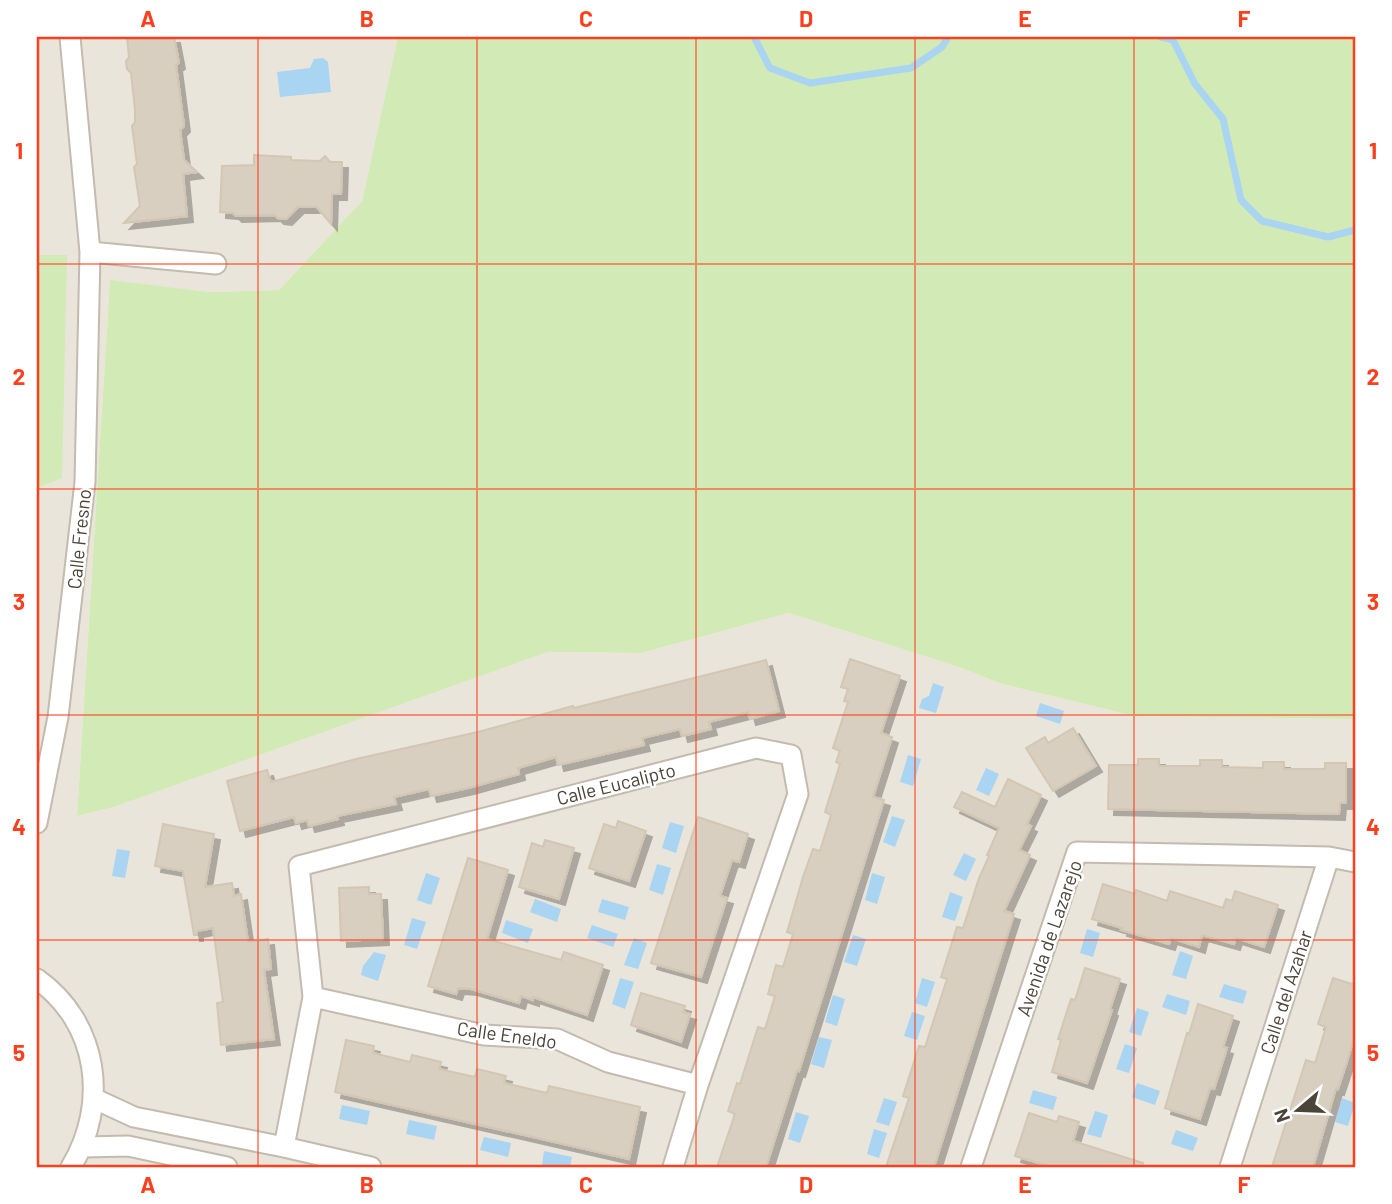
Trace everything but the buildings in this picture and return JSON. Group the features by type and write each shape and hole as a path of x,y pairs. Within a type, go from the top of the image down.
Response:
{"street":[{"name":"Calle Fresno","path":"37,823 58,717 85,482 90,252 69,37"},
{"path":"90,252 216,264"},
{"name":"Calle Eucalipto","path":"284,1147 313,997 299,866 756,748 791,755 798,794 698,1084 673,1167"},
{"name":"Avenida de Lazarejo","path":"971,1167 1077,852 1329,857 1355,862"},
{"name":"Calle del Azahar","path":"1230,1167 1329,857"},
{"path":"37,979 52,990 76,1022 91,1059 94,1099 91,1123 84,1147 71,1167"},
{"name":"Calle Eneldo","path":"313,997 484,1035 557,1039 608,1062 698,1084"},
{"path":"94,1099 134,1117 371,1167"},
{"path":"84,1147 128,1146 227,1167"}],"shaded area":[{"path":"37,37 398,37 362,201 279,290 209,292 110,281 77,816 114,807 548,652 641,653 789,613 959,667 999,683 1134,716 1355,719 1355,1167 37,1167"}],"green space":[{"path":"398,37 1355,37 1355,719 1134,716 999,683 959,667 789,613 641,653 548,652 114,807 77,816 110,280 209,292 279,290 362,201"},
{"path":"37,255 67,255 62,478 37,488"}],"water":[{"path":"323,58 328,62 331,92 280,97 277,72 310,68 314,59"},
{"path":"933,683 944,687 936,713 919,708 922,699 929,696"},
{"path":"1040,703 1064,711 1060,724 1036,716"},
{"path":"908,755 921,759 913,786 900,782"},
{"path":"986,768 999,774 989,796 976,790"},
{"path":"892,816 905,820 895,847 883,842"},
{"path":"670,822 684,826 676,853 662,848"},
{"path":"117,849 130,851 125,878 112,876"},
{"path":"964,853 976,859 966,881 953,875"},
{"path":"657,864 671,868 663,895 649,890"},
{"path":"426,873 440,878 431,905 417,900"},
{"path":"872,873 885,877 877,904 865,900"},
{"path":"950,892 963,897 955,921 942,917"},
{"path":"535,899 561,909 557,922 530,912"},
{"path":"602,899 629,907 625,920 598,912"},
{"path":"412,918 426,922 417,949 404,945"},
{"path":"506,920 533,929 528,943 502,933"},
{"path":"592,925 618,934 613,947 587,938"},
{"path":"1087,929 1100,933 1093,957 1080,953"},
{"path":"853,935 866,939 857,966 844,962"},
{"path":"634,938 647,943 638,969 624,965"},
{"path":"1180,951 1193,956 1186,979 1172,975"},
{"path":"374,952 386,955 378,981 361,975 363,966"},
{"path":"620,978 634,982 625,1009 612,1004"},
{"path":"922,978 935,982 927,1007 915,1003"},
{"path":"1224,984 1247,991 1243,1004 1219,997"},
{"path":"1167,994 1190,1001 1186,1015 1162,1007"},
{"path":"833,995 845,999 837,1026 825,1022"},
{"path":"1137,1008 1149,1012 1141,1036 1129,1032"},
{"path":"912,1012 925,1016 917,1040 904,1036"},
{"path":"819,1037 832,1040 824,1068 811,1064"},
{"path":"1125,1044 1137,1048 1129,1073 1116,1069"},
{"path":"1137,1083 1160,1091 1155,1105 1132,1097"},
{"path":"1033,1090 1057,1097 1053,1110 1029,1103"},
{"path":"884,1098 897,1102 889,1126 876,1122"},
{"path":"1342,1098 1355,1103 1348,1126 1335,1122"},
{"path":"342,1105 370,1111 367,1125 339,1119"},
{"path":"1095,1111 1108,1115 1101,1138 1087,1134"},
{"path":"796,1112 809,1116 800,1143 788,1139"},
{"path":"409,1120 437,1126 434,1140 406,1134"},
{"path":"874,1129 887,1133 879,1158 867,1154"},
{"path":"1176,1130 1198,1138 1193,1151 1171,1144"},
{"path":"484,1137 511,1143 508,1157 480,1150"},
{"path":"544,1151 572,1157 570,1167 542,1165"}],"waterway":[{"path":"754,37 770,68 810,83 911,68 942,47 948,37"},
{"path":"1161,37 1173,40 1195,84 1223,119 1241,200 1262,221 1328,237 1355,230"}]}
